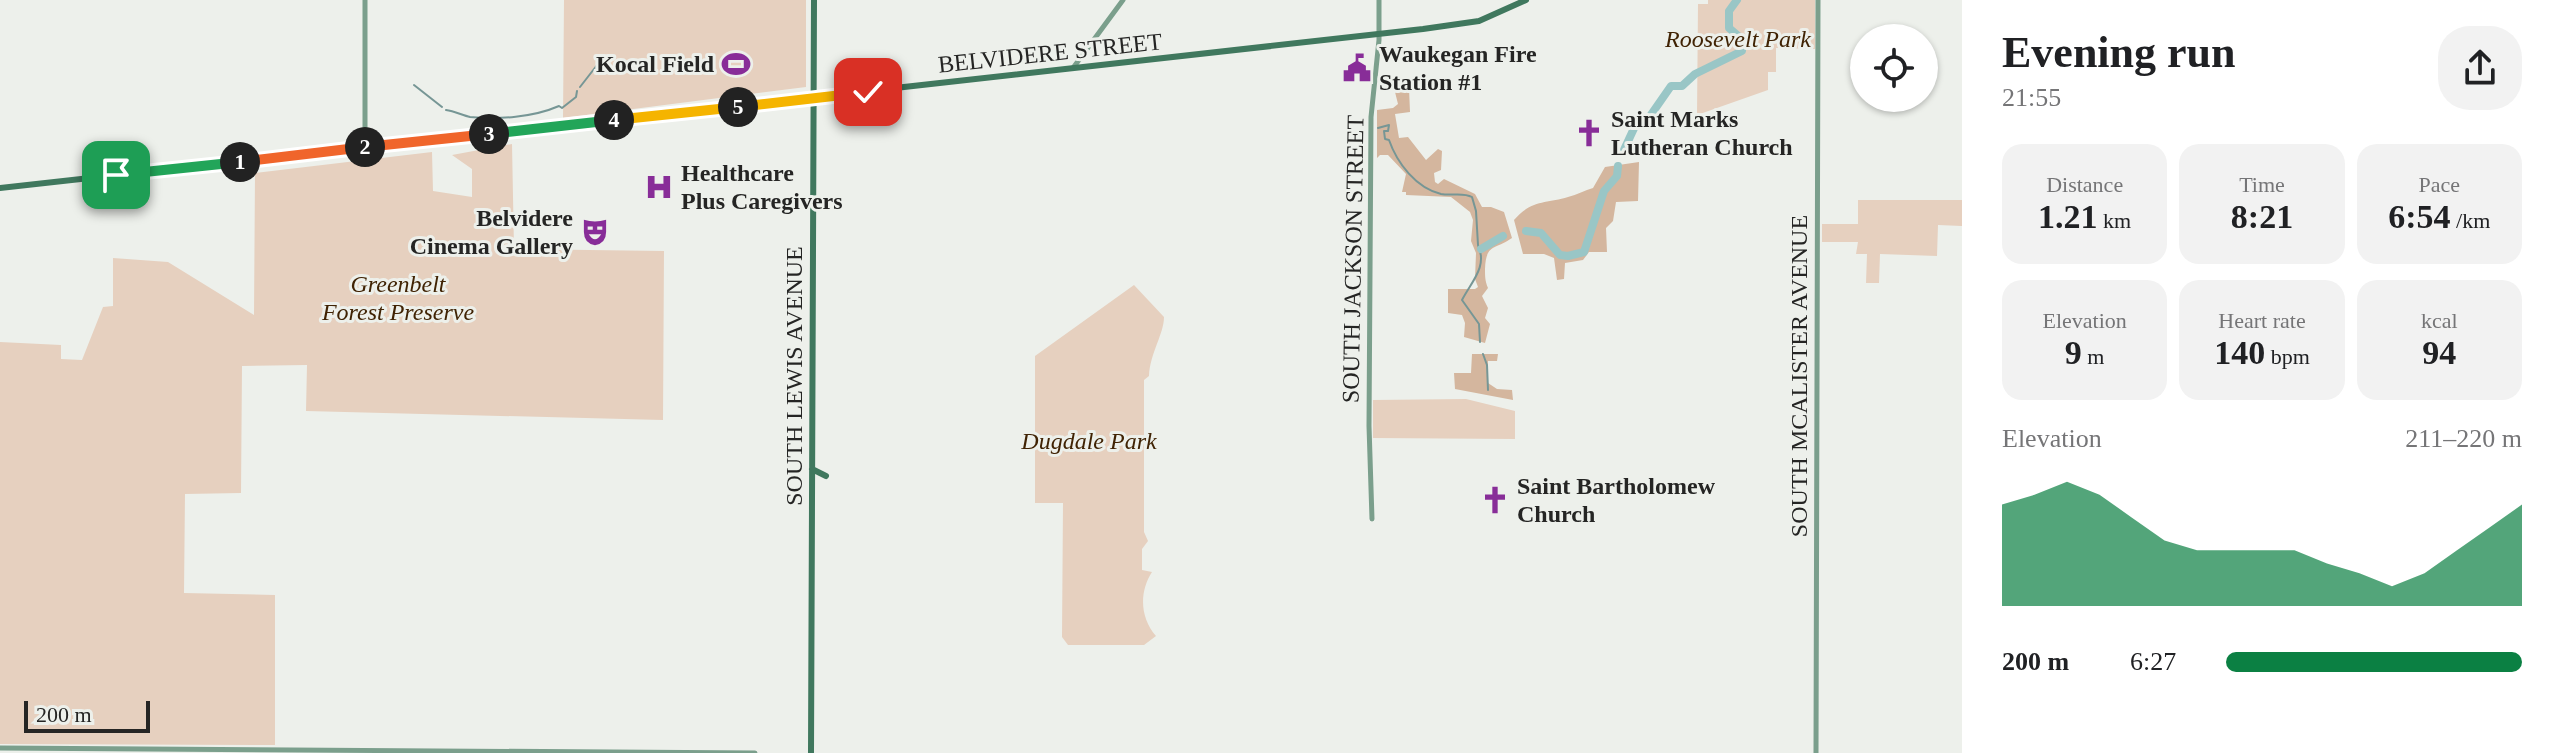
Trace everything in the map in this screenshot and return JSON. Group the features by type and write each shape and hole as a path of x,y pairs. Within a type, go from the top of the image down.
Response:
{"main road":[{"name":"SOUTH LEWIS AVENUE","path":"811,753 814,0"},
{"name":"BELVIDERE STREET","path":"0,188 1379,34 1473,22 1526,0"},
{"path":"812,469 826,476"}],"street":[{"path":"365,0 365,147"},
{"path":"1073,68 1123,0"},
{"name":"SOUTH JACKSON STREET","path":"1372,519 1369,426 1371,117 1379,0"},
{"name":"SOUTH MCALISTER AVENUE","path":"1816,753 1818,0"},
{"path":"0,748 755,753"}],"green space":[{"path":"564,0 806,0 806,87 563,118"},
{"name":"Roosevelt Park","path":"1708,0 1815,0 1815,49 1776,48 1776,72 1768,72 1768,90 1697,115 1698,4 1708,4"},
{"name":"Greenbelt Forest Preserve","path":"512,144 514,249 664,251 663,420 306,411 307,365 242,366 241,493 185,494 184,593 275,595 275,745 0,744 0,342 61,345 61,359 82,360 103,307 113,306 113,258 168,262 254,315 255,173 432,152 433,191 472,197 472,169 452,155"},
{"path":"1858,200 1962,200 1962,226 1938,225 1937,256 1880,254 1879,283 1866,283 1867,254 1856,254 1858,242 1822,242 1822,224 1858,224"},
{"name":"Dugdale Park","path":"1134,285 1164,317 1149,376 1144,380 1144,532 1148,541 1142,549 1142,570 1152,572 1145,588 1143,605 1147,621 1156,636 1144,645 1068,645 1062,637 1063,503 1035,503 1035,356"},
{"path":"1466,399 1515,411 1515,439 1373,438 1373,400"}],"shaded area":[{"path":"1409,88 1410,112 1395,114 1399,138 1408,137 1426,160 1438,149 1442,151 1441,170 1434,173 1435,182 1438,184 1444,179 1475,194 1482,207 1504,212 1512,238 1492,248 1487,255 1485,276 1488,288 1482,296 1488,308 1485,318 1490,324 1485,343 1464,337 1462,315 1448,313 1448,289 1478,287 1470,212 1451,197 1406,195 1402,192 1406,174 1388,155 1377,158 1377,110 1393,108 1398,104 1395,92"},
{"path":"1639,162 1638,201 1616,202 1613,221 1606,228 1607,252 1589,252 1583,260 1565,263 1564,279 1557,280 1554,258 1544,254 1523,254 1514,220 1521,213 1533,205 1593,188 1605,167"},
{"path":"1472,354 1498,354 1497,361 1488,361 1488,383 1497,389 1512,390 1513,400 1455,389 1454,373 1471,373"}],"waterway":[{"path":"1623,152 1636,124 1648,119 1671,86 1682,86 1695,74 1742,51 1743,40 1729,28 1729,11 1737,0"},
{"path":"580,87 601,60"},
{"path":"414,85 442,107"},
{"path":"446,110 481,118 527,115 559,106 562,108 576,97 577,91"},
{"path":"1378,128 1389,125 1388,131 1384,131 1385,139 1389,140 1409,173 1423,186 1441,194 1472,197 1481,260 1462,300 1479,324 1480,342"},
{"path":"1526,231 1541,233 1560,255 1584,252 1604,191 1617,176 1618,166"},
{"path":"1481,249 1503,236"},
{"path":"1483,354 1487,365 1488,390"}],"place":[{"name":"Kocal Field","path":"736,64"},
{"name":"Waukegan Fire Station #1","path":"1357,68"},
{"name":"Saint Marks Lutheran Church","path":"1589,133"},
{"name":"Healthcare Plus Caregivers","path":"659,187"},
{"name":"Belvidere Cinema Gallery","path":"595,232"},
{"name":"Saint Bartholomew Church","path":"1495,500"}],"route":[{"path":"116,175 868,92"}]}
